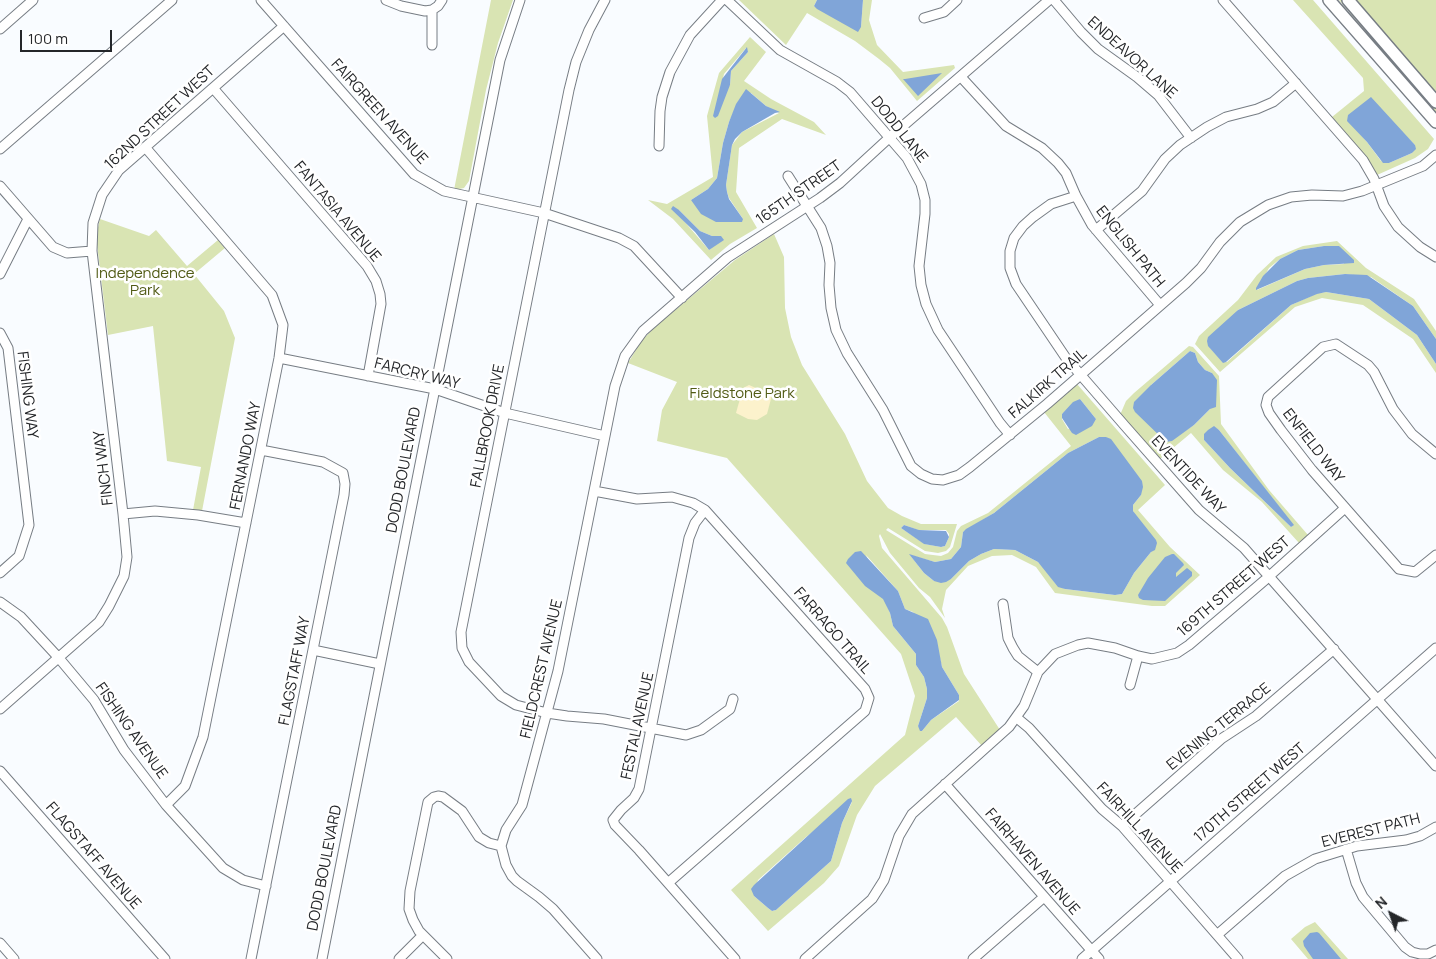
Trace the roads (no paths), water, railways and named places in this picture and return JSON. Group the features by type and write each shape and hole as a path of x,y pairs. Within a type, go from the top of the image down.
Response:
{"main road":[{"path":"1329,0 1436,122"},
{"path":"1348,0 1436,102"}],"street":[{"path":"0,29 34,0"},
{"path":"0,149 172,0"},
{"name":"FAIRGREEN AVENUE","path":"261,0 414,174 444,191 544,213 619,238 634,246 682,298"},
{"path":"386,0 401,6 425,11 432,10 442,0"},
{"name":"DODD BOULEVARD","path":"321,959 500,60 520,0"},
{"name":"FALLBROOK DRIVE","path":"604,0 576,62 569,90 461,640 462,648 469,662 500,696 516,705 547,713 604,720 686,734 696,732 730,709 733,699"},
{"path":"659,146 662,96 670,72 690,36 722,0"},
{"name":"DODD LANE","path":"727,0 780,50 850,92 914,168 925,200 920,258 923,295 938,330 1010,435"},
{"path":"924,18 944,12 957,0"},
{"name":"165TH STREET","path":"630,347 642,331 734,254 840,183 1049,0"},
{"name":"ENDEAVOR LANE","path":"1054,0 1098,49 1137,77 1158,95 1191,138"},
{"path":"1223,0 1363,160 1384,206 1398,227 1420,247 1436,257"},
{"path":"432,10 432,45"},
{"name":"162ND STREET WEST","path":"92,251 93,222 102,194 119,170 284,26"},
{"name":"ENGLISH PATH","path":"961,77 1006,126 1042,148 1058,163 1066,173 1086,216 1096,230 1160,305"},
{"path":"1096,230 1142,191 1165,160 1180,145 1226,117 1257,109 1273,102 1296,83"},
{"name":"FANTASIA AVENUE","path":"213,88 367,266 376,281 381,304 368,376"},
{"name":"FERNANDO WAY","path":"145,147 272,295 283,325 279,358 203,737 186,786 166,805"},
{"name":"FALKIRK TRAIL","path":"788,176 821,228 828,246 831,308 836,330 847,353 883,410 911,466 921,474 932,479 950,479 970,467 1010,435 1160,305 1201,268 1220,242 1240,222 1268,205 1291,198 1312,195 1343,196 1376,185 1423,166 1436,154"},
{"path":"0,186 47,242 60,251 75,253 92,251"},
{"name":"EVENTIDE WAY","path":"1076,196 1051,204 1023,226 1014,238 1010,251 1010,268 1016,284 1066,358 1080,375 1198,510 1244,548 1436,766"},
{"path":"0,274 28,219"},
{"name":"FINCH WAY","path":"0,709 98,622 109,606 124,576 126,557 123,514 92,251"},
{"name":"FISHING WAY","path":"0,333 8,348 29,525 19,556 0,573"},
{"name":"ENFIELD WAY","path":"1345,508 1307,463 1269,413 1266,405 1268,397 1274,390 1323,347 1336,344 1368,365 1378,379 1392,409 1412,434 1436,454"},
{"name":"FIELDCREST AVENUE","path":"501,846 506,830 522,805 558,671 617,376 630,347"},
{"name":"FARCRY WAY","path":"279,358 434,389 505,413 605,436"},
{"name":"FLAGSTAFF WAY","path":"251,959 344,495 346,470 323,462 261,450"},
{"name":"FARRAGO TRAIL","path":"594,491 637,498 672,496 693,502 705,510 865,689 868,695 869,701 865,710 668,883"},
{"path":"1345,508 1399,569 1415,572 1436,555"},
{"name":"169TH STREET WEST","path":"805,959 872,899 884,880 904,824 920,806 1005,732 1017,718 1038,672 1055,654 1083,644 1097,644 1116,648 1152,659 1177,653 1190,645 1345,508"},
{"name":"FESTAL AVENUE","path":"705,510 695,523 689,538 639,789 634,798 613,820 615,825 735,959"},
{"path":"123,514 155,511 198,515 246,523"},
{"name":"FISHING AVENUE","path":"0,602 21,618 58,657 94,700 124,750 166,805 223,868 243,880 266,886"},
{"path":"1003,604 1008,638 1013,648 1018,656 1038,672"},
{"name":"170TH STREET WEST","path":"1082,959 1436,648"},
{"name":"EVENING TERRACE","path":"1122,826 1220,739 1256,716 1334,649"},
{"path":"313,650 380,664"},
{"path":"1130,685 1138,656"},
{"name":"FAIRHILL AVENUE","path":"1017,718 1029,728 1088,794 1122,826 1238,959"},
{"name":"FLAGSTAFF AVENUE","path":"0,771 165,959"},
{"name":"FAIRHAVEN AVENUE","path":"945,784 1099,959"},
{"path":"447,959 423,935 413,920 409,909 409,898 426,810 430,799 438,796 450,802 466,816 479,836 489,843 501,846 503,856 516,881 539,896 553,909 597,959"},
{"name":"EVEREST PATH","path":"1217,935 1285,876 1315,859 1346,848 1406,840 1436,828"},
{"path":"1346,848 1356,883 1363,897 1406,946 1412,952 1420,954 1428,954 1436,950"},
{"path":"973,959 1044,897"},
{"path":"400,959 423,935"},
{"path":"0,943 14,959"}],"water":[{"path":"817,0 863,0 861,27 858,32 817,9 814,6"},
{"path":"747,47 748,52 731,71 730,85 718,116 715,118 713,116 722,79"},
{"path":"942,73 918,96 903,79 905,79"},
{"path":"746,89 766,106 780,112 742,132 735,139 732,145 726,185 729,199 743,219 742,222 716,222 701,214 691,200 708,189 717,178 729,122 736,104"},
{"path":"1371,97 1415,145 1416,149 1412,153 1389,163 1383,163 1367,142 1347,121 1348,115"},
{"path":"673,206 700,231 712,236 721,236 724,240 709,250 695,232 671,209"},
{"path":"1339,246 1354,260 1354,263 1324,265 1305,269 1256,290 1263,276 1280,259 1298,250"},
{"path":"1345,274 1367,275 1413,306 1436,339 1436,364 1417,335 1369,299 1326,292 1291,305 1226,362 1223,363 1208,346 1208,337 1238,310 1297,281"},
{"path":"1190,351 1195,353 1198,362 1205,370 1212,373 1217,380 1216,407 1210,409 1194,425 1172,441 1166,442 1135,412 1133,408 1134,402"},
{"path":"1080,399 1096,419 1092,426 1076,435 1072,433 1062,418 1062,414 1073,402"},
{"path":"1214,426 1294,525 1291,527 1204,440 1204,434"},
{"path":"1099,437 1111,439 1142,481 1141,495 1133,505 1133,511 1157,543 1155,550 1151,552 1134,573 1122,594 1115,595 1058,587 1038,562 1015,550 994,549 981,554 969,561 951,579 941,583 934,581 924,573 909,554 935,562 951,559 961,547 963,532 966,529 994,513 1068,453"},
{"path":"904,525 919,530 946,531 949,537 945,546 924,544 901,528"},
{"path":"861,551 898,591 905,609 928,619 937,640 942,667 959,695 959,700 931,720 922,731 920,731 918,726 927,698 924,677 916,665 916,654 893,626 890,613 883,599 865,586 846,563 855,552"},
{"path":"1172,554 1184,565 1176,573 1176,577 1187,568 1192,572 1192,576 1165,601 1143,600 1139,598 1138,595 1148,578 1165,557"},
{"path":"851,798 852,801 842,823 831,861 776,910 772,911 754,896 751,889 754,885"},
{"path":"1317,932 1341,959 1313,959 1304,946 1303,941 1310,933"}],"park label":[{"name":"Independence Park","path":"145,282"},
{"name":"Fieldstone Park","path":"742,394"}]}
